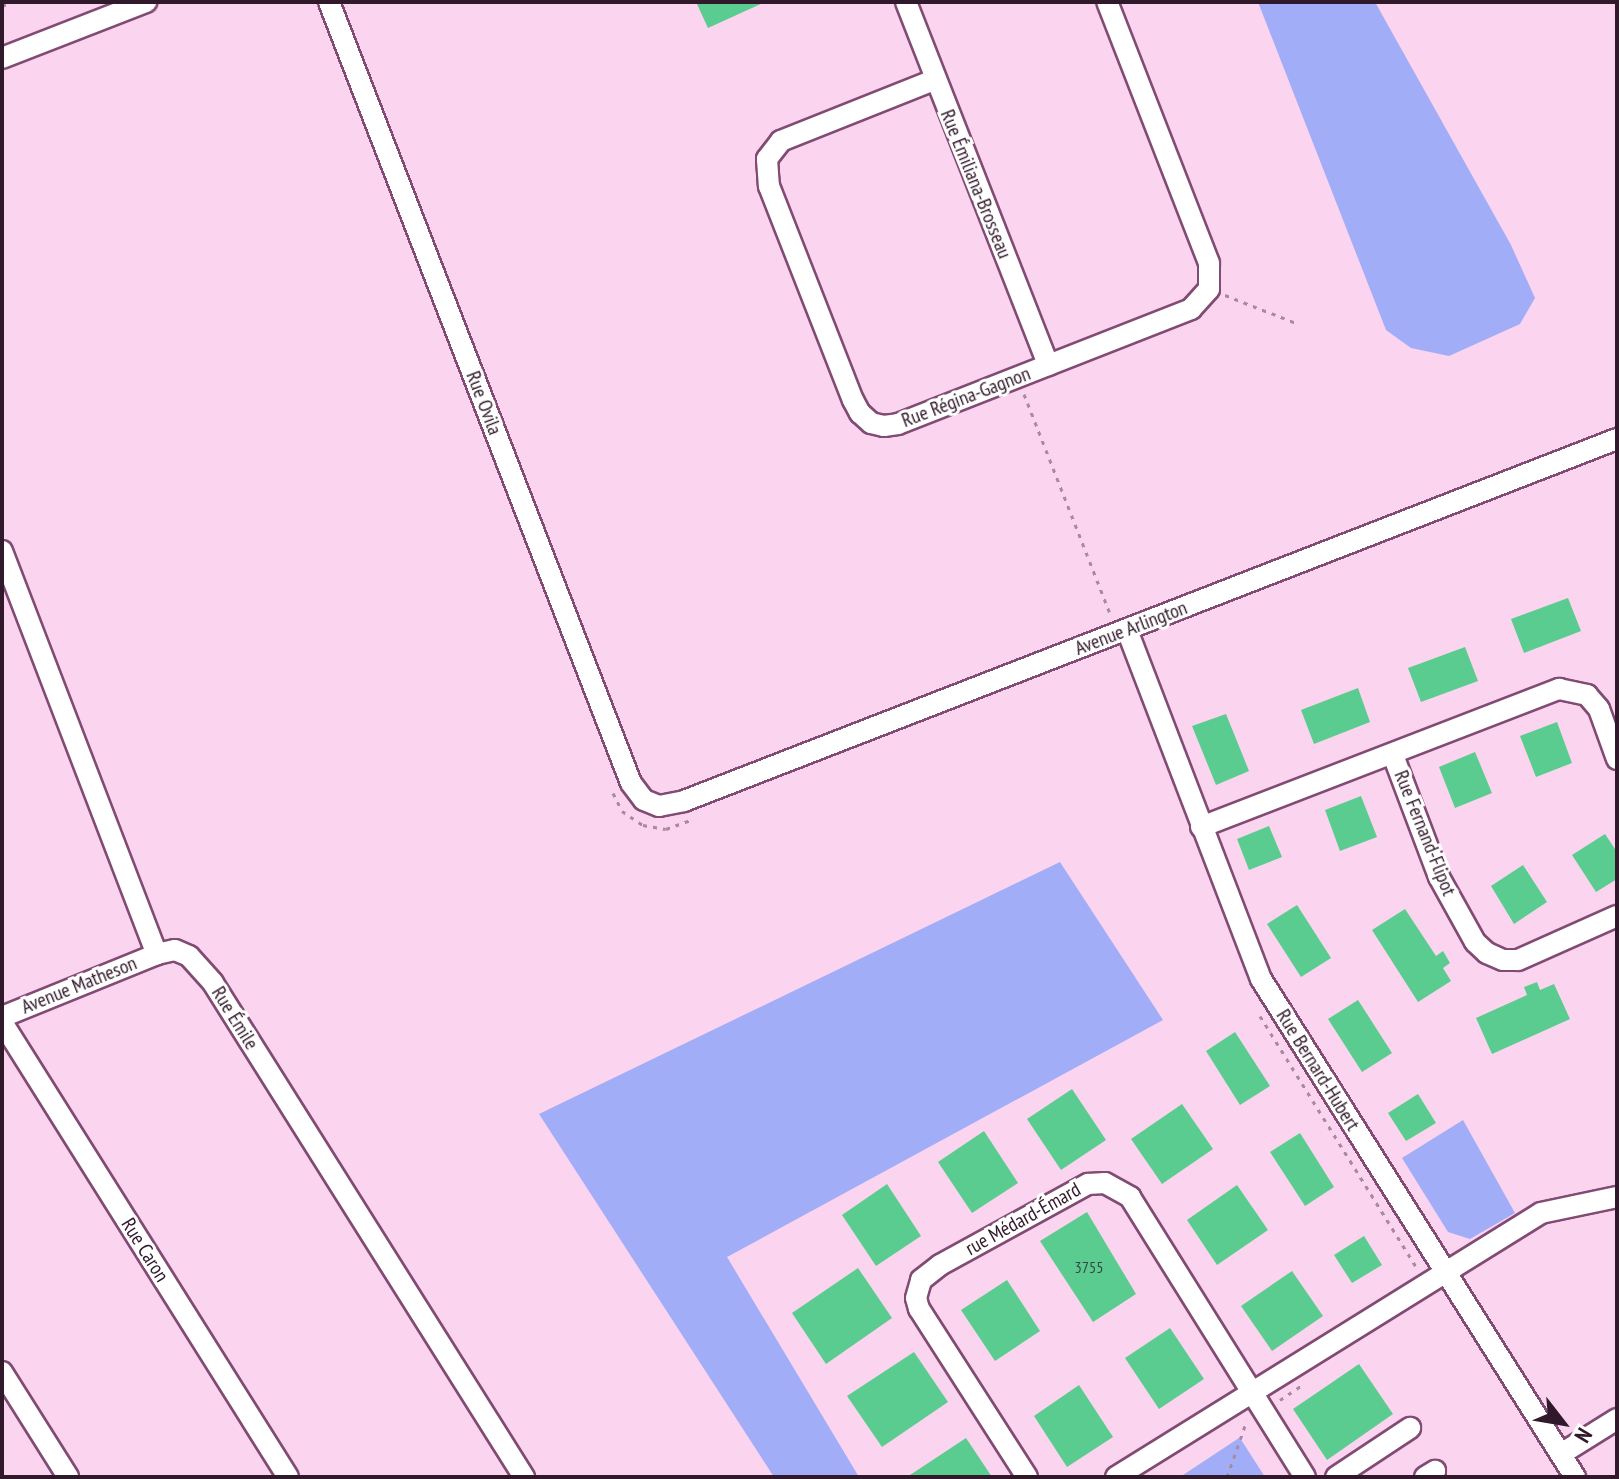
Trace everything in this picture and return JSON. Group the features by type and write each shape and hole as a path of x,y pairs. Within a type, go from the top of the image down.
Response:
{"street":[{"path":"2,58 146,2"},
{"name":"Rue Ovila","path":"329,2 626,771 644,800"},
{"name":"Rue Émiliana-Brosseau","path":"906,2 1048,365"},
{"name":"Rue Régina-Gagnon","path":"934,80 781,141 767,159 769,186 853,400 860,413 871,423 884,426 898,424 1191,309 1209,289 1209,263 1107,2"},
{"name":"Avenue Arlington","path":"644,800 659,806 684,801 1119,624 1617,439"},
{"path":"2,551 157,954"},
{"name":"Rue Bernard-Hubert","path":"1119,624 1261,979 1575,1477"},
{"name":"Rue Fernand-Flipot","path":"1201,827 1559,689 1587,695 1599,709 1617,759"},
{"name":"Rue Fernand-Flipot","path":"1393,755 1439,877 1475,942 1487,953 1503,960 1518,960 1617,916"},
{"name":"Rue Émile","path":"157,954 175,950 189,956 213,983 524,1477"},
{"name":"Avenue Matheson","path":"2,1020 157,954"},
{"name":"Rue Caron","path":"2,1020 288,1477"},
{"name":"rue Médard-Émard","path":"1027,1477 919,1309 916,1298 921,1280 940,1265 1088,1184 1105,1183 1130,1197 1305,1477"},
{"path":"1116,1477 1541,1213 1617,1197"},
{"path":"2,1372 68,1477"},
{"path":"1561,1454 1617,1419"},
{"path":"1336,1477 1410,1428"}],"path":[{"path":"2,6 12,2"},
{"path":"1221,294 1296,323"},
{"path":"1023,390 1119,624"},
{"path":"1227,1477 1247,1419"}],"shaded area":[{"path":"1258,2 1375,2 1511,245 1535,298 1520,324 1449,356 1411,348 1386,330"},
{"path":"1060,862 1163,1020 727,1257 859,1477 774,1477 539,1114"},
{"path":"1463,1120 1515,1213 1470,1239 1448,1232 1402,1158"},
{"path":"1239,1438 1265,1477 1180,1477"}],"building":[{"path":"696,2 765,2 708,28"},
{"path":"1568,598 1581,631 1524,653 1511,619"},
{"path":"1465,647 1478,681 1421,702 1408,668"},
{"path":"1358,688 1370,722 1314,744 1301,710"},
{"path":"1226,714 1249,771 1216,785 1192,726"},
{"path":"1557,722 1572,763 1536,777 1520,736"},
{"path":"1475,752 1492,793 1455,808 1439,767"},
{"path":"1361,796 1377,837 1340,851 1325,810"},
{"path":"1269,826 1282,857 1249,870 1237,839"},
{"path":"1605,834 1617,852 1617,879 1596,892 1572,855"},
{"path":"1523,865 1547,902 1514,924 1491,886"},
{"path":"1297,905 1331,958 1301,977 1267,924"},
{"path":"1405,909 1436,956 1443,951 1450,963 1443,968 1451,981 1418,1002 1372,930"},
{"path":"1537,982 1540,990 1554,984 1570,1019 1492,1054 1476,1018 1527,995 1524,987"},
{"path":"1358,1000 1392,1053 1362,1072 1328,1019"},
{"path":"1235,1032 1270,1086 1240,1105 1206,1051"},
{"path":"1072,1089 1106,1140 1061,1170 1027,1119"},
{"path":"1418,1094 1436,1123 1406,1141 1388,1113"},
{"path":"1182,1104 1213,1149 1162,1184 1131,1139"},
{"path":"984,1131 1018,1183 972,1213 938,1162"},
{"path":"1300,1133 1334,1187 1305,1206 1270,1152"},
{"path":"887,1184 921,1236 876,1266 842,1215"},
{"path":"1237,1185 1268,1230 1217,1265 1187,1220"},
{"path":"1087,1212 1136,1294 1093,1322 1040,1241"},
{"path":"1364,1236 1382,1265 1352,1283 1334,1255"},
{"path":"858,1268 892,1318 826,1364 792,1313"},
{"path":"1292,1271 1323,1316 1272,1351 1241,1306"},
{"path":"1007,1280 1040,1331 995,1361 961,1310"},
{"path":"1170,1328 1204,1379 1159,1409 1125,1358"},
{"path":"914,1352 948,1402 882,1447 847,1396"},
{"path":"1359,1364 1393,1414 1327,1460 1293,1409"},
{"path":"1079,1385 1113,1437 1067,1467 1034,1416"},
{"path":"966,1438 992,1477 907,1477"}]}
